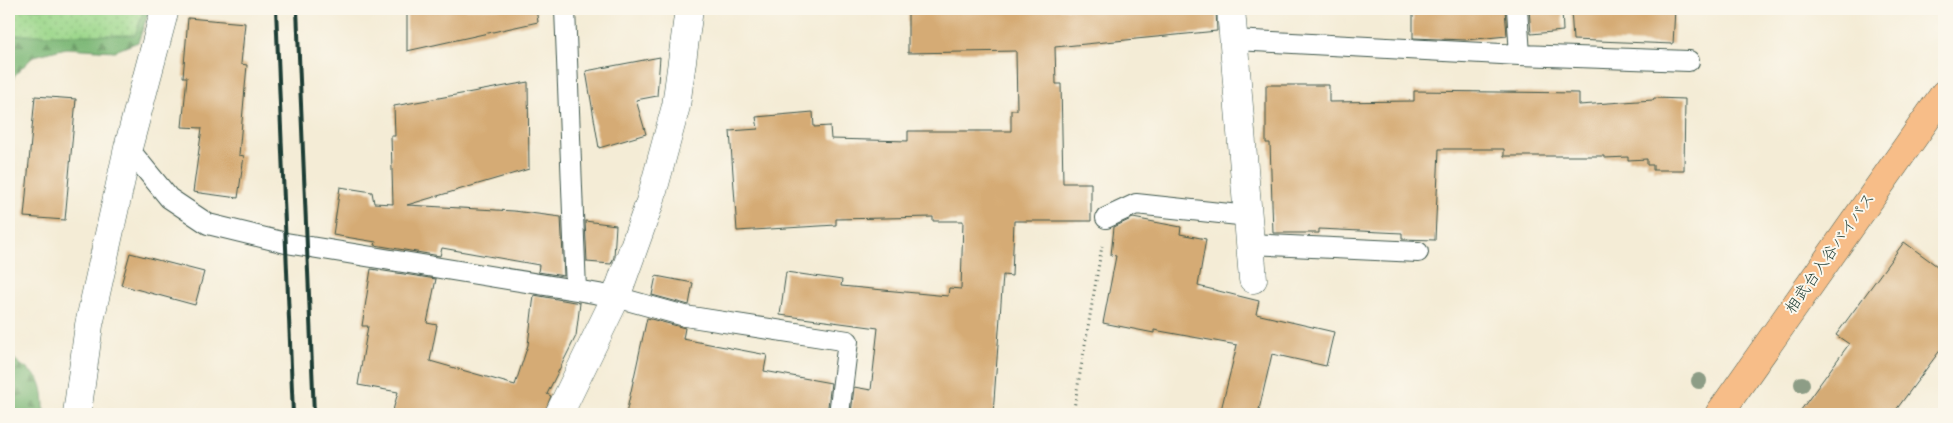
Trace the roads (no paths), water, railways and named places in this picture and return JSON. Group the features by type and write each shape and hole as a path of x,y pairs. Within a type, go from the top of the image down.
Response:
{"main road":[{"name":"相武台入谷バイパス","path":"1719,414 1944,94"}],"street":[{"path":"77,414 89,326 128,148 165,9"},
{"path":"559,414 616,298 650,202 676,106 689,9"},
{"path":"1231,9 1252,279"}],"lane":[{"path":"565,9 576,290"},
{"path":"1517,9 1520,55"},
{"path":"1234,40 1520,55 1689,61"},
{"path":"128,148 169,198 208,224 286,243 576,290 685,316 848,341 839,414"},
{"path":"1106,218 1136,204 1248,216"},
{"path":"1250,244 1418,252"}],"railway":[{"path":"276,9 293,414"},
{"path":"297,9 314,414"}]}
